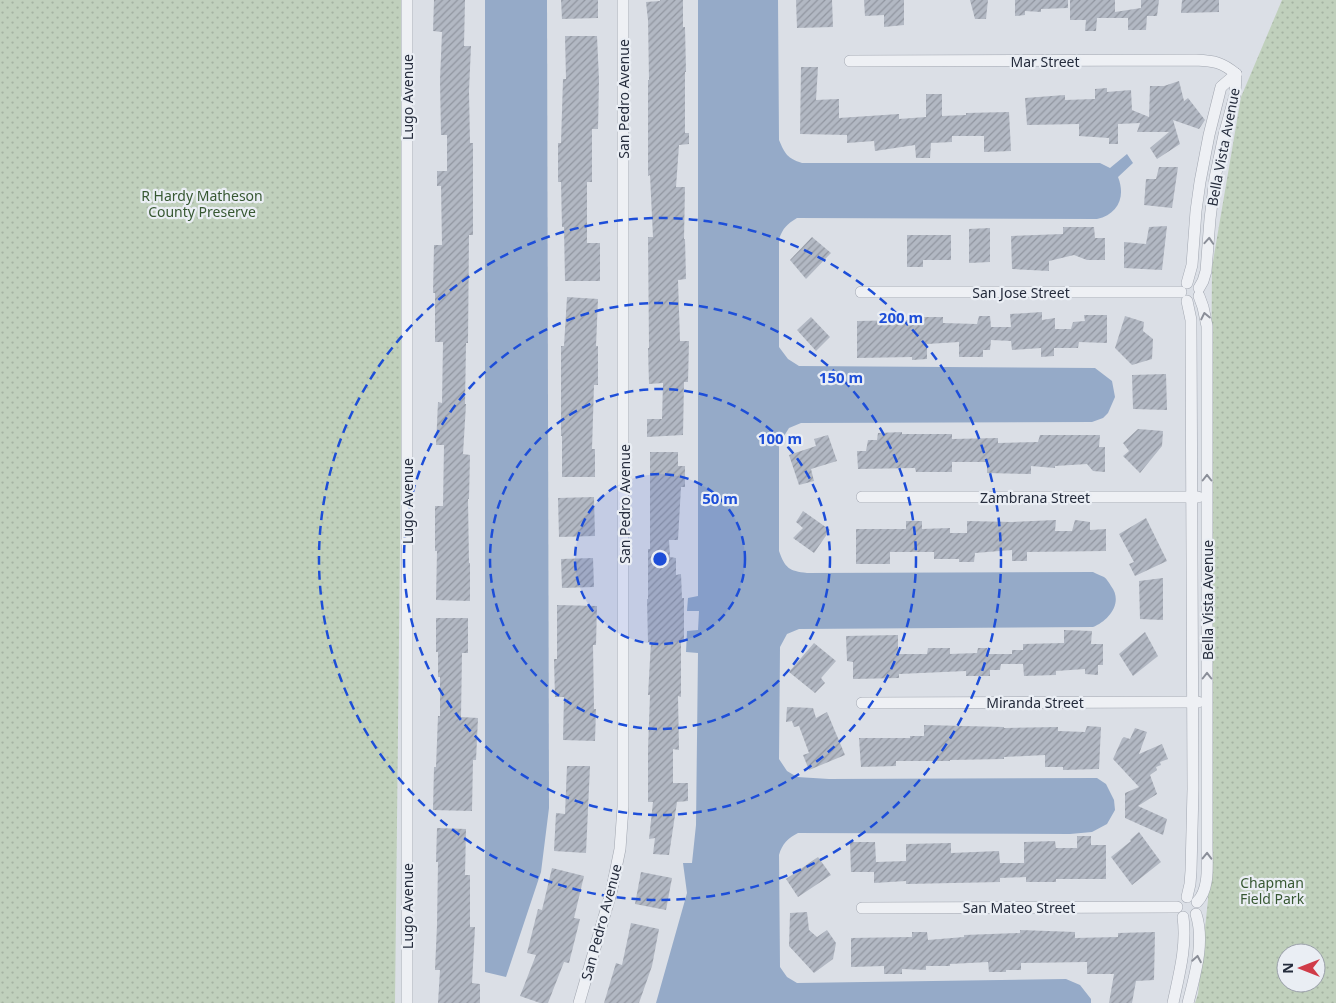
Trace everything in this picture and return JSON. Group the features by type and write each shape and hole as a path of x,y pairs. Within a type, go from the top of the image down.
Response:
{"street":[{"name":"Lugo Avenue","path":"407,0 408,1003"},
{"name":"San Pedro Avenue","path":"579,1003 612,893 620,849 623,807 623,0"},
{"name":"Mar Street","path":"850,61 1196,60 1222,64 1236,74"},
{"name":"Bella Vista Avenue","path":"1193,904 1203,894 1206,870 1207,326 1199,292 1206,271 1215,178 1235,95 1236,74"},
{"name":"Bella Vista Avenue","path":"1188,1003 1199,949 1200,930 1193,904 1191,879 1191,320 1185,292 1192,265 1195,218 1209,135 1221,87 1236,74"},
{"path":"1192,283 1199,292 1194,301 1185,292 1192,283"},
{"name":"San Jose Street","path":"861,292 1185,292"},
{"name":"Zambrana Street","path":"862,497 1207,497"},
{"name":"Miranda Street","path":"862,703 1207,701"},
{"name":"Bella Vista Avenue","path":"1180,912 1181,899 1193,904"},
{"path":"1180,912 1189,918 1193,904"},
{"name":"San Mateo Street","path":"862,908 1180,912"},
{"path":"1173,1003 1185,931 1180,912"}],"green space":[{"name":"R Hardy Matheson County Preserve","path":"0,0 406,0 395,1003 0,1003"},
{"name":"Chapman Field Park","path":"1282,0 1336,0 1336,1003 1195,1003 1198,994 1208,900 1212,267 1241,97"}],"water":[{"path":"485,0 547,0 549,808 541,872 506,977 485,972"},
{"path":"698,0 778,0 779,140 787,155 802,163 1100,163 1110,168 1127,154 1133,163 1118,177 1121,191 1115,209 1104,217 1097,219 797,218 786,227 779,239 779,347 788,359 799,366 1095,368 1112,381 1115,397 1108,413 1103,418 1092,422 801,423 789,428 779,444 779,551 786,565 792,570 807,573 1093,572 1106,579 1115,592 1116,599 1109,616 1093,627 799,629 787,634 780,647 779,759 787,771 797,777 829,779 1097,778 1106,784 1114,800 1115,810 1107,824 1092,832 1070,834 798,833 786,842 779,855 780,967 787,977 797,983 1066,979 1080,985 1091,999 1091,1003 656,1003 687,893 683,863 692,863 696,825 698,653 686,652 687,631 698,630 699,611 687,611 688,598 698,596"}],"building":[{"path":"434,0 465,0 464,46 471,46 469,91 470,143 473,143 473,235 469,235 468,343 466,343 466,404 463,454 470,455 468,499 470,601 436,600 437,551 435,551 435,506 443,506 444,445 436,445 438,402 442,403 443,342 435,342 434,245 442,245 441,186 437,186 437,171 447,171 447,135 441,135 440,80 442,32 433,31"},
{"path":"561,0 598,0 598,18 562,19"},
{"path":"683,0 683,27 685,27 685,133 689,133 689,144 679,145 676,187 685,187 684,239 686,279 678,280 680,341 689,341 688,382 684,382 683,435 647,437 647,419 662,419 663,383 649,384 648,237 653,237 650,175 648,176 649,80 646,2"},
{"path":"796,0 832,0 833,27 797,28"},
{"path":"864,0 904,0 904,25 884,27 884,15 865,16"},
{"path":"970,0 988,0 986,19 975,19"},
{"path":"1015,0 1068,0 1068,8 1041,9 1041,12 1025,11 1025,15 1015,16"},
{"path":"1070,0 1115,0 1115,12 1141,8 1141,0 1159,0 1157,16 1147,16 1146,30 1128,30 1128,18 1097,18 1096,31 1085,31 1086,20 1070,20"},
{"path":"1182,0 1219,0 1219,12 1181,13"},
{"path":"565,36 597,36 599,80 598,129 592,129 592,182 587,182 587,243 600,243 600,281 565,281 561,182 558,182 558,143 561,143 563,79 566,79"},
{"path":"801,67 818,67 816,100 839,99 839,118 899,114 899,119 926,117 926,94 942,94 942,116 966,115 966,113 1009,112 1011,151 984,152 984,136 952,136 952,142 931,143 930,158 916,158 915,145 875,151 874,141 847,143 847,135 800,134"},
{"path":"1179,81 1184,101 1188,98 1205,120 1199,129 1173,120 1180,144 1157,159 1150,148 1169,132 1137,132 1140,123 1118,124 1118,144 1109,144 1109,138 1079,136 1079,124 1027,125 1025,98 1065,95 1065,100 1095,99 1095,89 1107,88 1107,92 1131,90 1132,110 1149,117 1150,86 1164,86"},
{"path":"1159,167 1178,167 1172,208 1144,205 1146,179 1156,179"},
{"path":"1167,226 1162,270 1124,268 1124,242 1146,244 1149,227"},
{"path":"1063,227 1094,227 1095,238 1105,238 1105,260 1087,260 1074,255 1049,261 1049,271 1012,269 1011,236 1063,234"},
{"path":"990,228 990,262 969,263 969,229"},
{"path":"907,235 951,235 951,260 923,260 923,267 907,267"},
{"path":"812,237 831,253 806,279 790,260"},
{"path":"567,297 598,299 596,346 598,346 598,385 594,385 592,449 595,449 595,477 562,477 561,346 564,346"},
{"path":"1042,312 1042,320 1055,318 1055,329 1071,329 1073,322 1085,321 1084,315 1107,315 1107,343 1079,342 1078,348 1054,348 1054,356 1041,357 1041,348 1012,350 1011,341 991,340 990,350 983,350 983,357 959,357 959,342 927,344 927,359 912,360 912,357 857,358 857,321 911,320 911,317 943,317 943,323 977,324 979,316 990,316 991,327 1011,327 1010,314"},
{"path":"1125,316 1144,322 1143,331 1153,339 1152,359 1132,365 1115,348"},
{"path":"811,317 830,337 816,351 797,330"},
{"path":"1166,374 1167,410 1133,409 1132,375"},
{"path":"1138,429 1163,431 1162,446 1140,473 1123,456 1129,451 1123,443"},
{"path":"902,432 902,434 952,434 952,439 998,438 998,443 1038,442 1040,435 1100,435 1099,447 1105,447 1105,472 1093,471 1087,464 1055,466 1055,468 1031,466 1031,474 987,473 987,462 952,462 952,472 916,472 915,468 858,469 857,451 866,451 868,440 877,440 878,433"},
{"path":"828,435 837,461 811,469 814,481 799,485 789,455 816,446 814,439"},
{"path":"650,452 678,452 678,466 685,466 685,487 681,487 678,540 669,540 670,557 676,558 676,575 681,574 682,598 684,598 684,640 681,640 681,697 678,696 679,750 673,749 673,783 688,783 688,801 677,802 669,855 653,854 655,838 649,839 653,802 648,802 650,695 648,695 651,642 648,642 647,599 648,549 650,549"},
{"path":"594,497 595,536 559,537 558,498"},
{"path":"803,511 830,530 814,553 793,538 803,528 796,522"},
{"path":"1146,518 1167,561 1135,576 1129,564 1134,562 1119,534"},
{"path":"1056,520 1055,531 1072,531 1075,520 1090,522 1090,530 1106,529 1106,551 1027,552 1027,561 1012,561 1012,550 975,553 974,562 959,562 959,559 934,559 934,552 890,552 890,564 856,564 856,529 906,529 906,521 922,521 922,529 950,528 950,533 967,533 967,521 1012,522"},
{"path":"593,558 594,587 562,588 561,559"},
{"path":"1163,578 1163,620 1140,619 1139,581"},
{"path":"557,605 597,606 596,645 593,645 594,709 596,709 595,741 563,740 564,697 555,697 554,659 557,659"},
{"path":"436,618 468,618 468,653 462,653 461,717 478,718 476,760 473,760 472,811 433,810 434,767 436,767 438,716 440,716 440,677 438,677 438,652 436,652"},
{"path":"1064,630 1092,631 1091,644 1103,644 1103,665 1098,665 1098,675 1085,674 1085,669 1056,671 1056,675 1024,676 1023,664 1001,664 1000,670 990,670 990,676 966,676 966,671 899,674 899,678 853,679 853,662 847,661 846,636 898,635 898,654 927,654 928,648 950,648 950,654 977,653 978,648 987,648 987,654 1012,654 1012,650 1023,650 1023,644 1064,643"},
{"path":"1145,632 1158,656 1133,676 1119,654"},
{"path":"814,643 836,661 821,678 825,683 815,693 789,672"},
{"path":"787,707 813,708 816,718 827,712 845,755 809,770 803,755 809,753 799,726 794,727 792,721 786,722"},
{"path":"924,725 1004,728 1058,727 1058,731 1085,732 1087,726 1101,727 1099,769 1063,770 1063,767 1045,767 1045,755 1004,757 1004,759 896,761 896,766 861,767 859,738 910,738 910,736 924,736"},
{"path":"1135,728 1147,732 1139,754 1162,744 1168,759 1160,762 1161,765 1156,767 1157,770 1150,775 1157,794 1138,806 1167,819 1163,835 1125,818 1125,793 1139,787 1113,759 1122,739 1124,737 1130,739"},
{"path":"567,766 590,766 586,853 554,851 556,813 565,814"},
{"path":"437,828 466,829 465,875 470,875 470,927 475,927 472,983 480,984 480,1003 438,1003 440,970 435,970"},
{"path":"1139,832 1161,862 1132,885 1111,857"},
{"path":"1077,836 1091,836 1091,845 1106,845 1106,879 1056,879 1056,882 1026,882 1026,877 1000,878 1000,882 906,884 906,881 874,883 874,872 851,872 850,842 875,842 876,862 906,861 906,844 951,843 951,853 999,851 1000,863 1024,863 1024,842 1055,841 1056,848 1077,848"},
{"path":"818,857 831,875 798,897 786,879"},
{"path":"552,868 584,876 574,918 580,919 569,963 564,962 548,1003 540,1003 520,996 536,955 527,953 538,909 542,910"},
{"path":"641,872 672,878 666,910 635,904"},
{"path":"807,912 809,930 817,937 827,930 836,943 833,959 814,973 789,946 790,913"},
{"path":"631,923 659,929 652,966 639,1003 604,1003 616,963 622,965"},
{"path":"1020,930 1075,932 1075,938 1118,937 1118,933 1155,932 1154,980 1136,981 1132,1003 1109,1003 1114,974 1087,974 1087,962 1021,963 1021,970 1006,970 1006,972 989,972 988,962 950,964 950,966 926,966 926,970 902,969 902,974 884,974 884,966 851,967 851,938 912,937 912,932 927,932 928,940 964,937 964,935 1020,933"}]}
